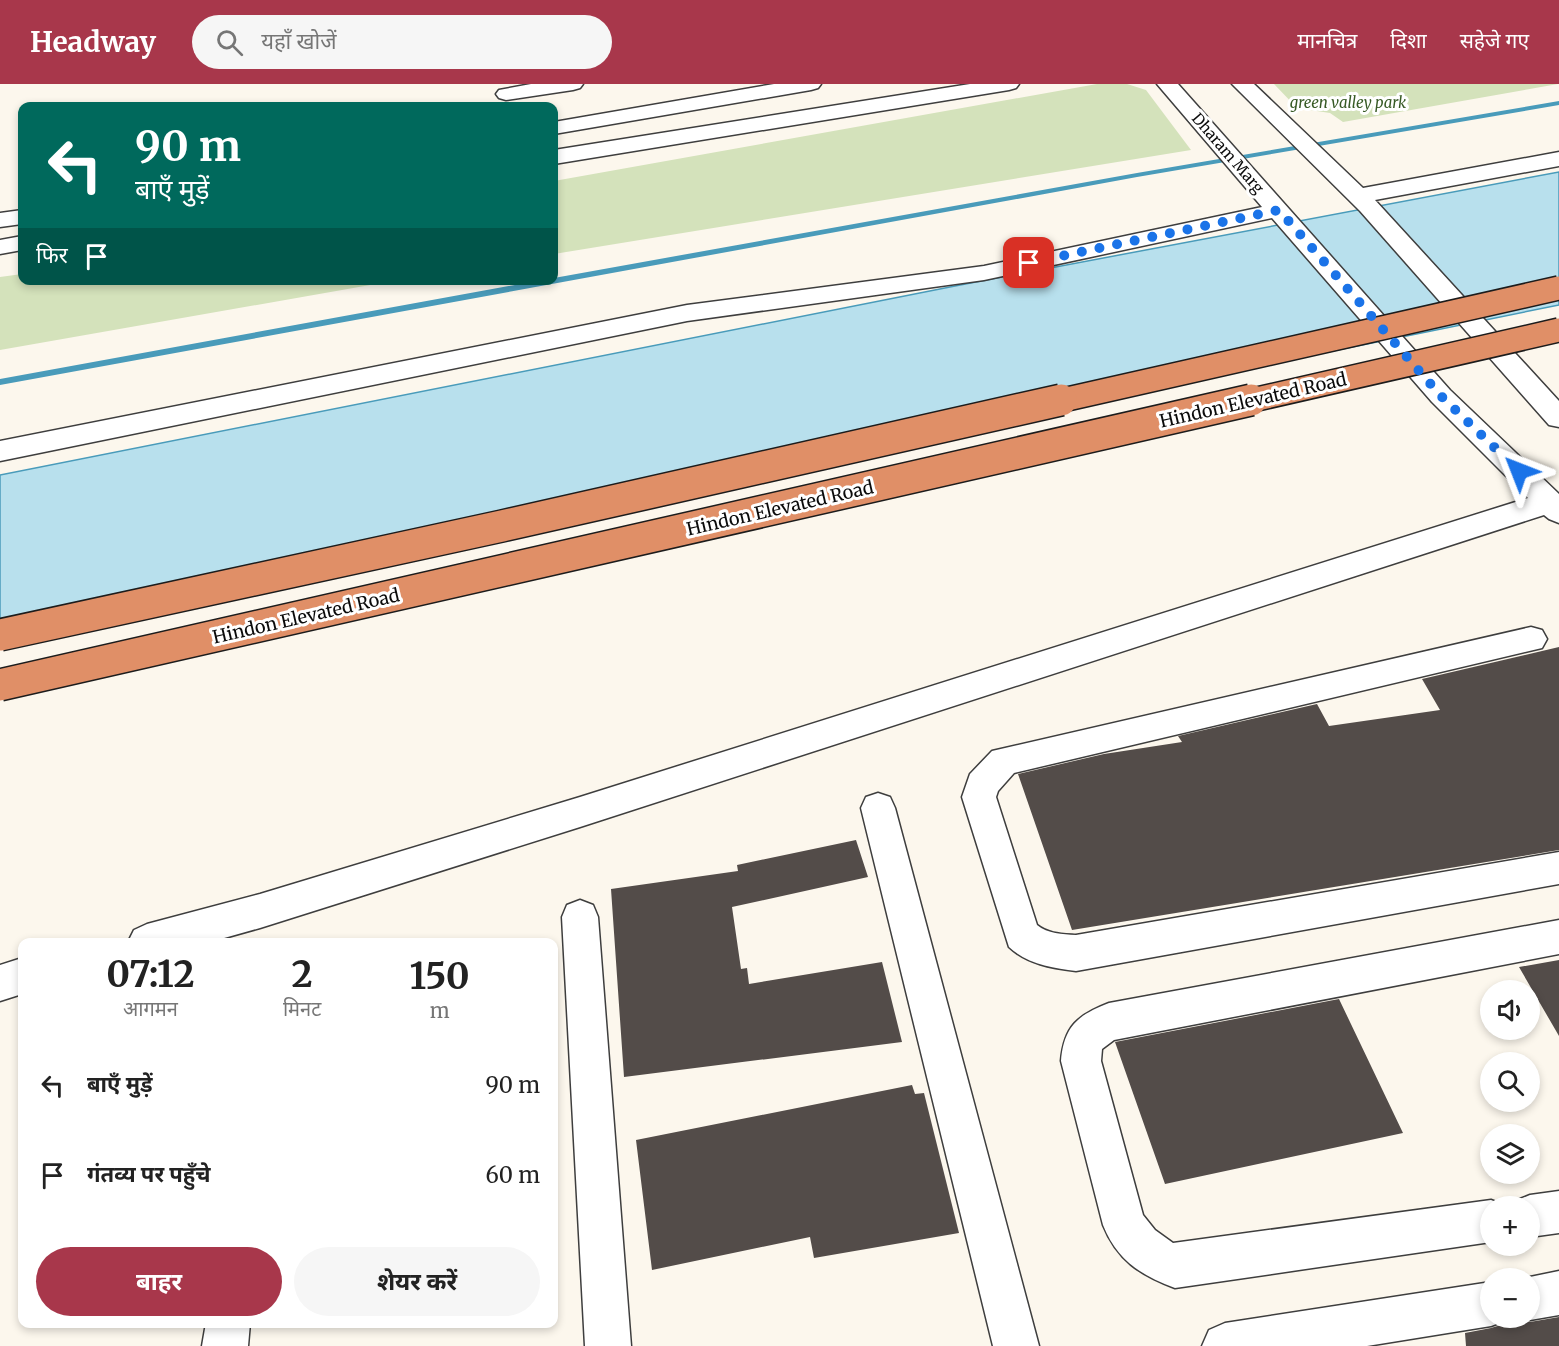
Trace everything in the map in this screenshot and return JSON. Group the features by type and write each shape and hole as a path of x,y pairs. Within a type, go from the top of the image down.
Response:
{"highway":[{"path":"0,635 514,523 1559,288"},
{"name":"Hindon Elevated Road","path":"0,685 1559,330"}],"street":[{"path":"506,95 573,84"},
{"path":"558,127 811,84"},
{"path":"558,156 1009,84"},
{"path":"1242,84 1363,201 1559,418"},
{"name":"Dharam Marg","path":"1176,87 1251,180 1441,396 1554,507"},
{"path":"1363,201 1559,159"},
{"path":"0,451 687,313 984,273 1281,213"},
{"path":"0,220 18,218"},
{"path":"0,247 18,244"},
{"path":"162,938 260,911 580,812 1554,507"},
{"path":"1531,639 1004,760 982,784 979,797 1022,935 1030,943 1058,951 1076,953 1559,868"},
{"path":"878,808 1016,1346"},
{"path":"580,917 608,1346"},
{"path":"1480,1223 1175,1266 1164,1262 1147,1254 1135,1243 1124,1225 1082,1061 1082,1049 1085,1039 1091,1032 1109,1022 1559,938"},
{"path":"0,983 18,977"},
{"path":"1540,1215 1559,1212"},
{"path":"1540,1296 1559,1293"},
{"path":"1225,1346 1480,1306"},
{"path":"225,1346 227,1328"}],"green space":[{"path":"1097,84 1127,84 1146,90 1191,150 558,253 558,180"},
{"name":"green valley park","path":"1274,84 1558,84 1343,122 1330,113 1297,108"},
{"path":"18,275 18,285 370,285 0,350 0,277"}],"water":[{"path":"1559,172 1559,305 1155,387 0,643 0,475 955,286"}],"building":[{"path":"1559,647 1559,850 1072,930 1018,774 1104,754 1182,742 1178,736 1317,704 1329,726 1440,710 1422,679"},
{"path":"856,840 868,877 732,907 741,969 747,968 749,984 882,962 902,1042 624,1077 611,889 738,871 737,865"},
{"path":"1559,960 1559,1036 1540,1003 1540,980 1527,980 1519,967"},
{"path":"1339,999 1403,1133 1165,1184 1115,1042"},
{"path":"912,1085 915,1094 924,1093 959,1233 814,1258 810,1237 652,1270 636,1140"},
{"path":"1559,1317 1559,1346 1466,1346 1465,1333 1491,1328 1540,1328 1540,1320"}],"waterway":[{"path":"558,280 1137,175 1559,103"},
{"path":"0,382 533,285"}],"route":[{"path":"1029,263 1279,210 1441,396 1519,471"}]}
